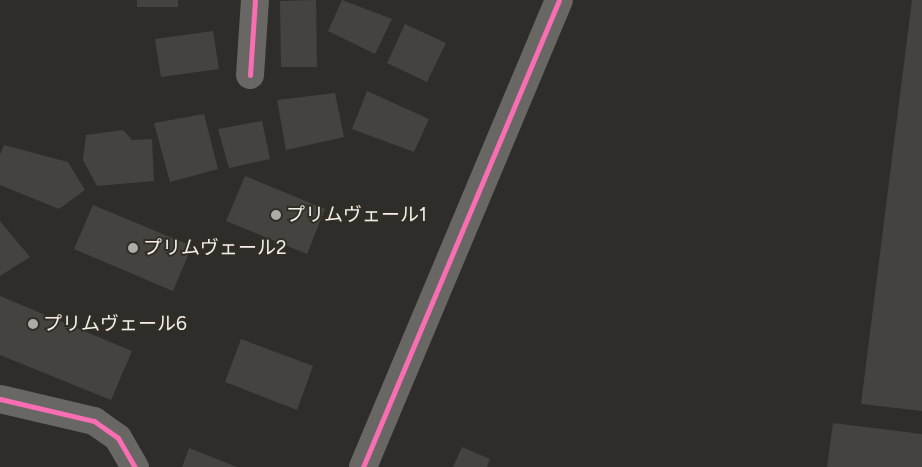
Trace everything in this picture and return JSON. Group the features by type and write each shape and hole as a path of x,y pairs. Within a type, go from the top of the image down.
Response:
{"street":[{"path":"250,75 255,0"},
{"path":"363,467 559,0"},
{"path":"0,400 94,422 118,438 134,467"}],"building":[{"path":"137,0 178,0 178,7 137,7"},
{"path":"316,0 317,67 281,67 280,1"},
{"path":"342,0 392,19 375,54 328,31"},
{"path":"912,0 922,0 922,411 861,404"},
{"path":"405,24 446,43 427,82 387,63"},
{"path":"213,31 219,69 161,77 155,39"},
{"path":"367,91 429,119 414,152 352,129"},
{"path":"335,93 344,137 286,150 277,100"},
{"path":"204,114 218,169 170,182 154,123"},
{"path":"262,121 270,159 229,168 218,129"},
{"path":"123,130 132,140 152,139 154,181 97,186 83,160 86,135"},
{"path":"4,145 68,162 85,190 59,209 0,185 0,155"},
{"name":"プリムヴェール1","path":"245,176 325,209 307,254 226,221"},
{"name":"プリムヴェール2","path":"93,205 192,246 173,291 74,249"},
{"path":"0,221 30,257 0,276"},
{"name":"プリムヴェール6","path":"0,296 132,351 111,400 0,355"},
{"path":"241,339 313,366 297,410 225,382"},
{"path":"833,423 922,434 922,467 827,467"},
{"path":"462,447 490,459 487,467 453,467"},
{"path":"189,448 237,467 182,467"}],"cycle path":[{"path":"250,75 255,0"},
{"path":"363,467 559,0"},
{"path":"0,399 94,421 118,438 135,467"}],"place":[{"name":"プリムヴェール1","path":"276,215"},
{"name":"プリムヴェール2","path":"133,248"},
{"name":"プリムヴェール6","path":"33,324"}]}
